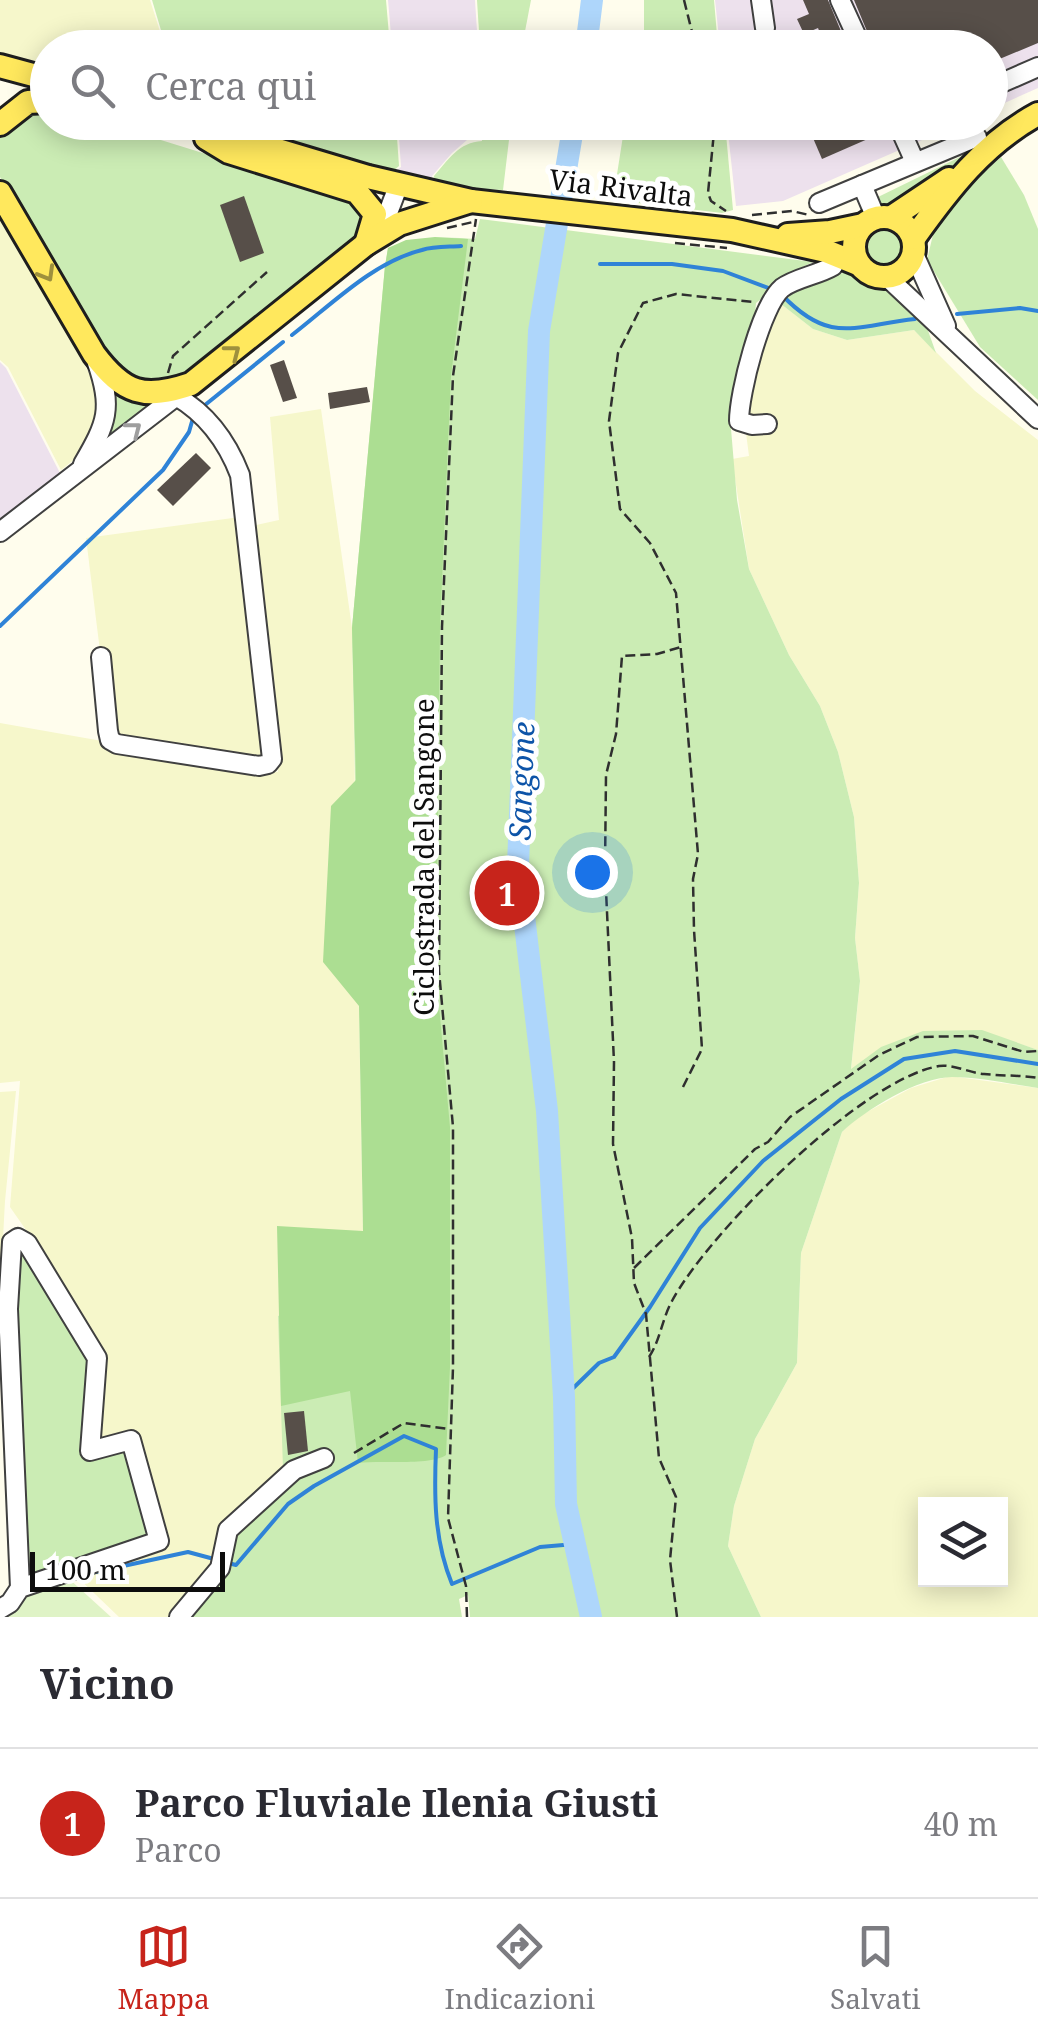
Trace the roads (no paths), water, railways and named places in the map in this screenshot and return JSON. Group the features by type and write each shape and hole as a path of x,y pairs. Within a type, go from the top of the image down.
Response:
{"main road":[{"path":"0,66 30,74"},
{"path":"0,124 30,102"},
{"path":"1008,130 1038,114"},
{"path":"210,140 229,152 358,192 374,214 366,244"},
{"name":"Via Rivalta","path":"245,140 478,206 764,236 836,254 866,272 888,278"},
{"path":"858,264 854,243 877,220 969,166 997,140"},
{"path":"888,278 909,266 914,246 969,166"},
{"path":"0,193 108,374 144,394 176,392 366,244 399,224 478,206"},
{"path":"877,220 906,225 914,246"},
{"name":"Via Rivalta","path":"764,236 830,232 877,220"}],"street":[{"path":"761,0 765,28"},
{"path":"840,0 854,30"},
{"path":"1008,80 1038,67"},
{"path":"908,140 915,162"},
{"path":"819,202 970,140"},
{"path":"366,244 386,218 399,184"},
{"path":"862,185 877,220"},
{"path":"914,246 950,336"},
{"path":"767,424 738,421 739,402 770,304 784,287 833,266 836,254"},
{"path":"888,278 1038,419"},
{"path":"77,473 108,412 107,391 94,354"},
{"path":"0,532 176,392 205,417 240,475 273,752 270,762 259,766 110,740 101,657"},
{"path":"0,1608 10,1603 20,1588 8,1309 12,1242 18,1238 27,1243 97,1358 90,1451 131,1440 159,1541 20,1588"},
{"path":"179,1617 222,1561 228,1530 294,1470 324,1458"}],"waterway":[{"name":"Sangone","path":"588,30 592,0"},
{"name":"Sangone","path":"571,140 539,331 518,865 547,1111 564,1397 566,1504 591,1617"},
{"path":"292,335 386,264 427,249 461,246"},
{"path":"600,264 672,264 723,271 774,290"},
{"path":"782,295 799,311 830,327 915,319"},
{"path":"957,314 1020,308 1038,311"},
{"path":"205,405 283,342"},
{"path":"0,626 163,470 189,432 193,418"},
{"path":"564,1397 599,1363 614,1357 700,1228 763,1161 841,1099 904,1059 955,1051 1038,1064"},
{"path":"228,1563 236,1565 288,1504 404,1436 436,1449 436,1518 452,1584 540,1547 575,1544"},
{"path":"91,1573 188,1552 214,1559"}],"place":[{"name":"Parco Fluviale Ilenia Giusti","path":"507,893"}]}
